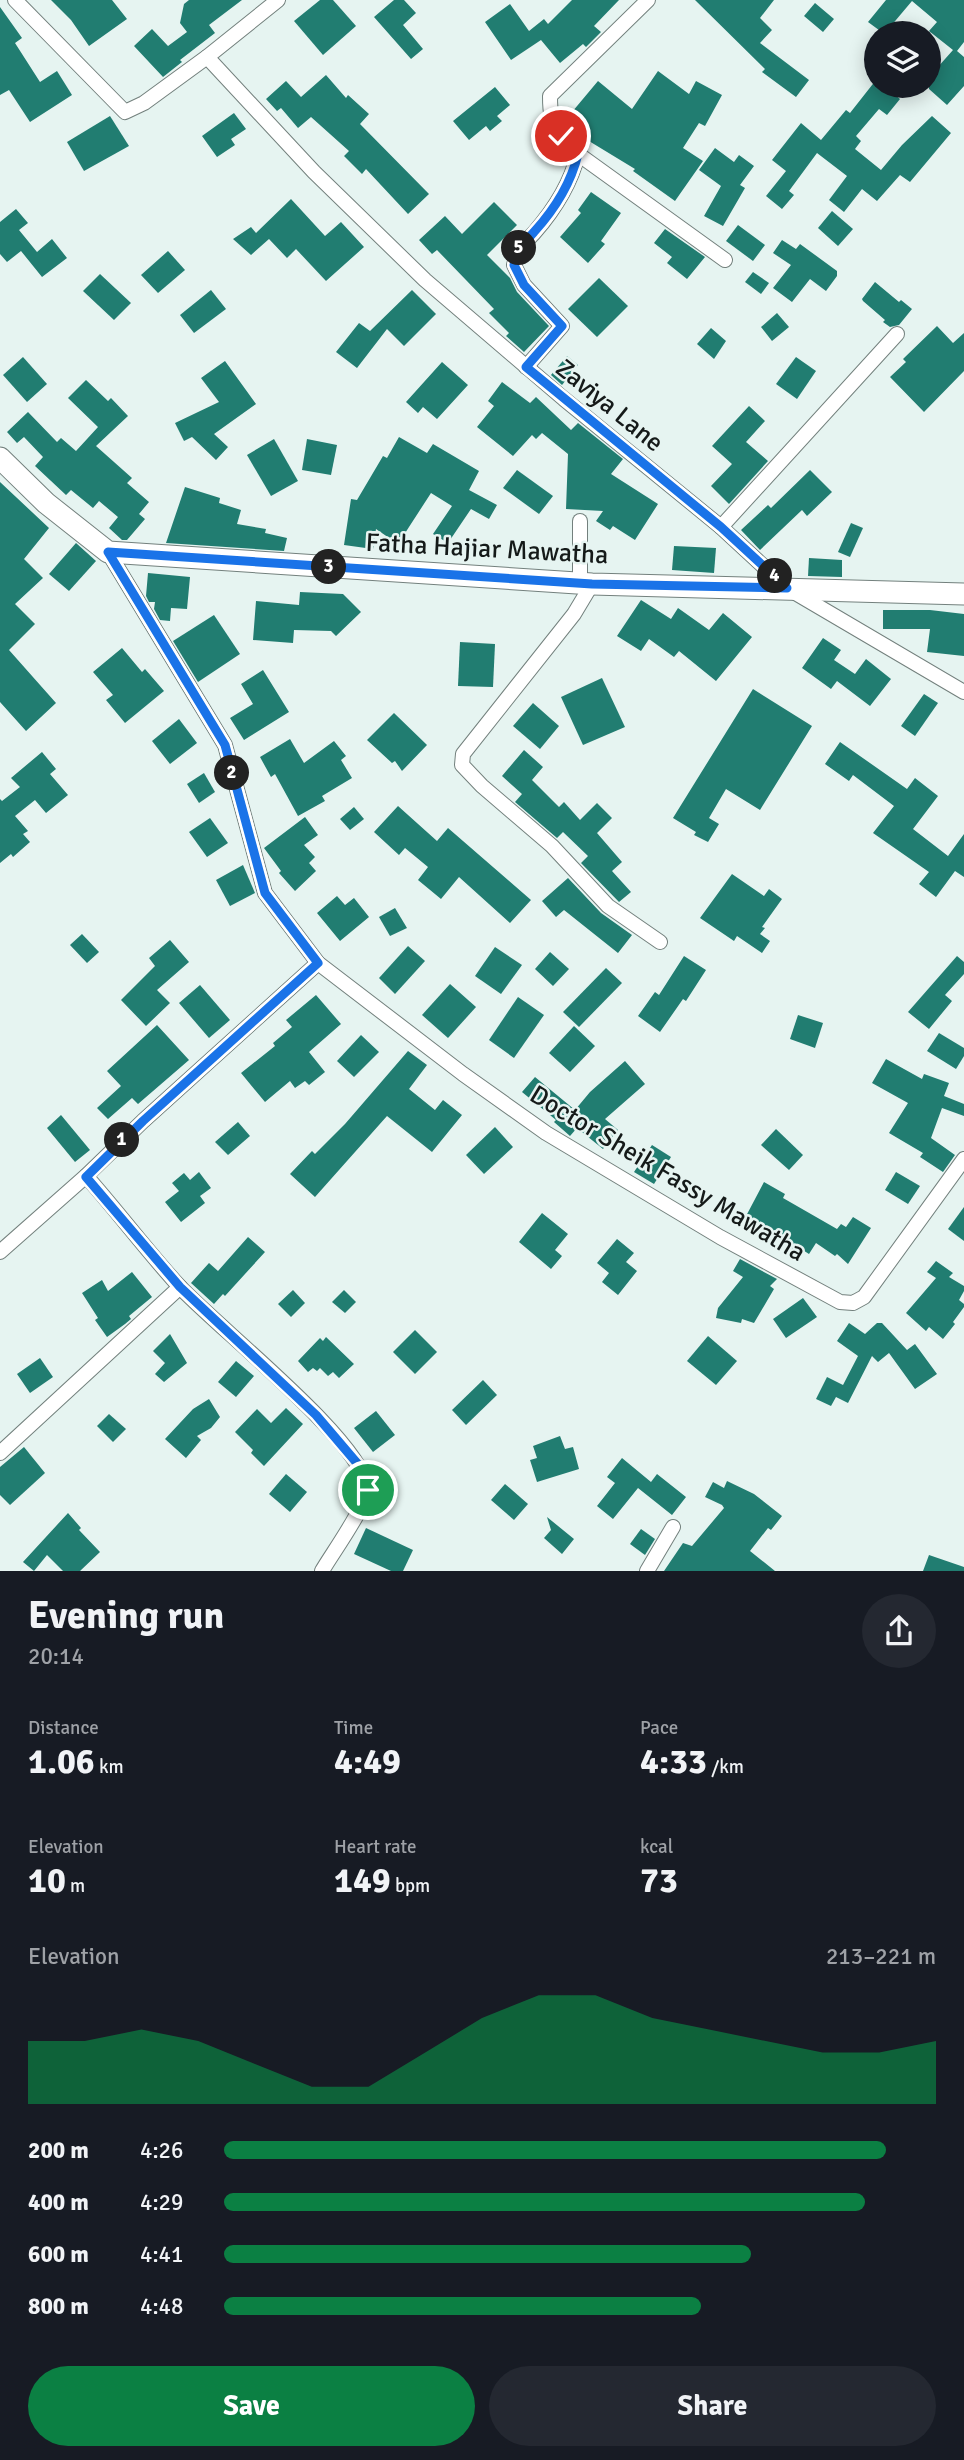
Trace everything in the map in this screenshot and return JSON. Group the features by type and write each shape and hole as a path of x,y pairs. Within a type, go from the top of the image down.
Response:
{"street":[{"path":"15,0 125,112 144,103 207,57 278,0"},
{"path":"648,0 550,96 550,115 561,136 573,144 578,154 725,260"},
{"name":"Zaviya Lane","path":"207,57 314,172 425,281 721,527 787,588 964,692"},
{"path":"526,367 562,326 524,285 514,265 519,245 534,233 566,187 578,154"},
{"path":"721,527 897,334"},
{"path":"0,458 46,503 108,552"},
{"path":"580,521 586,584 573,614 461,760 462,765 482,786 552,846 608,906 660,942"},
{"name":"Fatha Hajiar Mawatha","path":"108,552 586,584 964,594"},
{"name":"Doctor Sheik Fassy Mawatha","path":"108,552 225,745 265,893 318,963 463,1074 546,1133 720,1237 840,1302 853,1303 864,1297 964,1159"},
{"path":"0,1252 86,1177 143,1121 318,963"},
{"path":"86,1177 180,1287 316,1415 362,1469 368,1490 363,1503 321,1571"},
{"path":"0,1453 180,1287"},
{"path":"647,1571 673,1527"}],"building":[{"path":"51,0 112,0 127,19 89,46 71,20"},
{"path":"189,0 242,0 209,25 215,33 163,77 134,46 152,29 168,46 187,32 180,23 184,4"},
{"path":"320,0 333,0 356,26 323,55 294,21"},
{"path":"394,0 404,0 416,13 403,25 423,49 411,59 374,17"},
{"path":"572,0 619,0 594,26 601,32 586,47 583,44 560,63 541,40 511,60 485,22 510,4 529,31 544,19 548,24"},
{"path":"695,0 774,0 760,18 772,30 760,43 809,80 796,97 762,72 765,69"},
{"path":"886,0 964,0 964,42 957,51 964,57 964,86 947,105 939,98 941,64 953,50 941,40 941,21 936,21 912,1 895,21 869,21"},
{"path":"815,3 834,19 823,32 804,16"},
{"path":"0,7 22,38 15,43 40,82 57,71 72,95 30,122 9,90 0,95"},
{"path":"658,71 689,94 696,81 722,95 705,126 699,123 683,148 703,161 675,201 633,171 635,169 584,138 581,141 565,126 569,120 567,118 598,81 632,109"},
{"path":"326,75 346,98 348,95 369,114 360,124 429,194 408,214 366,169 362,174 344,156 349,151 311,117 298,128 281,108 277,111 266,99 286,81 301,97"},
{"path":"495,87 510,105 497,116 502,121 490,131 486,126 469,140 453,121"},
{"path":"864,95 864,98 900,99 887,115 879,109 856,136 861,141 855,149 881,170 932,116 951,133 910,182 900,175 877,201 862,189 844,212 829,200 847,176 817,153 789,191 794,195 782,209 766,196 786,171 772,160 801,123 821,140 846,110 850,113"},
{"path":"234,113 246,129 231,139 235,145 217,157 202,136"},
{"path":"110,116 129,146 84,171 67,142"},
{"path":"715,148 734,162 739,155 754,166 740,185 745,188 723,226 704,216 721,186 699,170"},
{"path":"591,192 621,213 601,241 605,244 588,263 560,237 581,213 578,210"},
{"path":"291,199 325,236 341,222 364,247 326,281 296,249 287,258 269,239 251,255 233,239 251,227 256,233"},
{"path":"494,202 517,225 487,255 510,278 517,292 549,326 524,352 506,336 509,333 489,313 494,309 437,250 432,254 419,240 445,216 462,234"},
{"path":"16,209 28,223 19,230 37,252 52,239 67,258 42,277 21,251 7,262 0,254 0,222"},
{"path":"832,211 853,229 838,246 818,228"},
{"path":"738,225 765,245 753,261 726,241"},
{"path":"665,229 705,257 687,279 667,263 672,257 654,243"},
{"path":"782,240 796,249 800,244 837,271 837,276 826,291 810,279 792,302 773,288 791,265 773,253"},
{"path":"168,251 185,270 158,293 141,275"},
{"path":"753,272 769,283 761,294 745,282"},
{"path":"100,274 131,303 114,320 83,291"},
{"path":"599,278 628,306 597,337 568,309"},
{"path":"875,282 912,309 899,325 890,327 863,301"},
{"path":"211,290 226,309 194,333 180,315"},
{"path":"412,290 436,314 404,346 387,329 357,368 336,352 359,323 370,331"},
{"path":"777,313 789,327 772,341 761,327"},
{"path":"937,326 953,343 964,333 964,371 924,412 890,377 906,362 903,359"},
{"path":"711,328 726,341 714,359 697,344"},
{"path":"567,356 578,365 562,385 551,375"},
{"path":"23,357 47,384 27,402 3,375"},
{"path":"796,357 816,371 797,399 776,384"},
{"path":"225,361 256,404 214,434 228,447 216,460 192,437 184,441 175,423 219,402 201,378"},
{"path":"442,362 468,385 437,419 423,407 418,413 406,402"},
{"path":"86,380 108,401 111,398 128,416 96,446 132,478 127,483 149,502 139,514 145,519 127,540 122,540 109,528 118,517 99,501 93,508 71,490 66,495 35,466 43,457 24,437 17,443 7,432 28,412 57,442 61,438 76,451 98,427 68,398"},
{"path":"502,382 530,403 536,397 571,430 578,423 623,459 611,474 658,504 635,540 613,526 610,530 596,521 603,511 566,509 568,454 542,433 536,439 532,435 513,456 477,427 494,406 488,401"},
{"path":"749,406 765,421 746,442 768,461 729,504 711,486 732,464 712,446"},
{"path":"399,437 427,453 433,444 479,471 469,490 497,505 489,519 471,509 448,543 433,534 452,506 431,493 398,544 376,529 373,549 344,545 351,499 357,500 383,456 387,458"},
{"path":"274,439 298,481 271,496 247,455"},
{"path":"307,439 337,445 331,475 302,470"},
{"path":"517,470 553,496 539,514 503,488"},
{"path":"810,470 832,492 807,516 802,510 760,550 741,530 768,505 771,508"},
{"path":"0,482 49,528 24,559 43,578 15,604 35,624 9,650 56,703 26,731 0,702"},
{"path":"185,487 220,498 219,503 241,510 237,524 266,529 265,533 287,538 284,551 166,543"},
{"path":"851,523 863,528 850,557 838,552"},
{"path":"76,543 96,561 69,591 49,574"},
{"path":"674,546 716,548 714,573 672,570"},
{"path":"809,558 842,560 842,577 808,576"},
{"path":"148,573 190,577 187,609 171,608 170,621 160,620 154,609 155,602 149,602 146,596"},
{"path":"300,592 343,594 361,612 336,636 331,631 294,630 293,643 253,640 256,601 299,605"},
{"path":"641,600 671,619 678,608 709,630 723,613 752,637 716,681 679,651 674,657 649,639 641,651 617,636"},
{"path":"883,610 930,610 964,614 964,656 927,652 930,629 883,629"},
{"path":"214,615 240,654 198,682 173,641"},
{"path":"823,638 841,650 834,660 855,674 866,659 891,679 870,706 837,681 831,689 802,668"},
{"path":"460,642 495,644 493,687 458,686"},
{"path":"122,648 142,672 145,669 164,691 125,723 106,700 113,695 93,672"},
{"path":"263,670 289,712 244,740 230,718 253,704 241,684"},
{"path":"602,678 625,727 583,745 561,697"},
{"path":"753,689 812,726 760,810 726,789 709,818 719,824 708,842 694,835 696,832 673,818"},
{"path":"924,694 938,703 915,736 901,726"},
{"path":"533,703 559,726 540,749 513,726"},
{"path":"394,713 427,745 402,771 395,761 392,763 367,740"},
{"path":"179,719 197,743 170,764 152,741"},
{"path":"290,739 304,763 334,741 346,756 341,760 352,778 322,796 325,801 298,816 275,774 271,777 260,757"},
{"path":"840,742 907,789 915,778 938,796 913,829 948,856 964,834 964,877 955,871 936,897 919,884 929,872 873,833 894,806 853,775 849,781 825,764"},
{"path":"524,750 543,767 532,780 559,807 564,802 580,820 597,803 612,818 597,833 622,862 612,871 631,892 619,902 581,863 588,856 563,832 557,838 515,802 522,794 502,776"},
{"path":"42,752 56,769 50,774 68,795 46,813 35,800 15,816 28,831 23,834 30,842 13,857 11,854 0,863 0,799 2,801 20,787 11,778"},
{"path":"204,773 215,792 199,803 187,784"},
{"path":"398,806 437,841 448,828 531,900 510,923 459,877 441,899 418,880 428,867 405,848 399,855 374,832"},
{"path":"354,807 364,819 350,830 340,819"},
{"path":"305,817 318,835 304,845 315,857 309,863 316,871 295,891 279,873 281,871 264,848"},
{"path":"210,818 228,843 207,857 189,832"},
{"path":"243,865 255,893 230,906 216,880"},
{"path":"732,874 764,896 769,889 782,899 762,927 765,928 760,934 770,941 762,953 737,936 734,941 700,918"},
{"path":"568,878 601,913 632,935 618,953 564,910 556,917 542,901"},
{"path":"337,896 345,905 354,898 369,917 340,941 317,913"},
{"path":"395,908 407,928 390,936 379,917"},
{"path":"82,934 99,952 87,963 70,945"},
{"path":"170,940 189,962 157,990 170,1003 146,1026 121,1000 155,966 149,958"},
{"path":"408,946 425,961 395,994 379,978"},
{"path":"495,947 522,965 501,994 475,976"},
{"path":"550,952 569,969 553,986 535,969"},
{"path":"684,956 706,970 686,1001 683,999 660,1032 638,1016 655,992 659,995"},
{"path":"957,956 964,962 964,974 945,995 952,1001 929,1029 908,1012"},
{"path":"606,968 622,983 579,1027 563,1012"},
{"path":"450,984 476,1007 448,1038 422,1015"},
{"path":"200,985 230,1020 209,1038 179,1003"},
{"path":"316,995 341,1024 309,1052 325,1072 309,1085 305,1081 295,1088 290,1081 265,1102 241,1073 275,1046 273,1043 292,1027 286,1020"},
{"path":"518,997 544,1015 514,1058 489,1040"},
{"path":"798,1015 823,1023 815,1048 790,1039"},
{"path":"157,1025 189,1060 138,1104 132,1098 108,1119 97,1108 121,1086 107,1071"},
{"path":"574,1026 595,1046 570,1072 549,1053"},
{"path":"939,1033 964,1048 964,1056 956,1069 927,1051"},
{"path":"361,1035 379,1052 354,1077 337,1061"},
{"path":"408,1051 427,1065 409,1089 435,1110 443,1100 462,1115 432,1152 387,1116 315,1197 290,1174 312,1151 315,1154 345,1124"},
{"path":"886,1059 922,1079 924,1074 949,1083 944,1096 964,1104 964,1116 942,1108 931,1138 955,1155 943,1172 920,1157 923,1153 889,1133 908,1103 872,1083"},
{"path":"625,1061 645,1084 605,1119 618,1130 603,1149 577,1128 570,1136 554,1122 556,1120 522,1092 535,1077 575,1110 590,1092"},
{"path":"61,1115 90,1150 75,1162 47,1128"},
{"path":"238,1122 250,1136 228,1155 215,1142"},
{"path":"495,1127 513,1147 484,1174 466,1155"},
{"path":"776,1129 803,1155 789,1170 761,1145"},
{"path":"652,1145 671,1157 654,1184 634,1172"},
{"path":"199,1172 211,1188 200,1196 205,1203 181,1222 165,1202 179,1191 172,1183 184,1173 190,1180"},
{"path":"896,1172 920,1186 908,1204 885,1190"},
{"path":"764,1182 785,1194 783,1198 837,1229 841,1224 846,1227 853,1217 871,1228 848,1264 837,1254 835,1256 816,1243 809,1254 798,1247 795,1253 780,1244 784,1239 745,1218"},
{"path":"964,1207 964,1241 948,1229"},
{"path":"542,1213 568,1234 555,1250 562,1256 551,1269 519,1242"},
{"path":"248,1237 265,1252 225,1296 223,1294 214,1304 191,1283 209,1263 218,1271"},
{"path":"617,1239 634,1253 626,1262 637,1271 618,1295 602,1282 609,1273 597,1263"},
{"path":"740,1259 777,1279 770,1286 774,1289 754,1323 742,1319 741,1323 716,1318 718,1308 743,1277 733,1271"},
{"path":"936,1261 953,1273 949,1277 964,1286 959,1300 964,1307 943,1339 929,1327 926,1331 906,1313 936,1278 927,1272"},
{"path":"132,1272 152,1297 129,1316 131,1319 107,1337 82,1293 102,1280 108,1291"},
{"path":"293,1290 305,1303 291,1317 278,1304"},
{"path":"344,1290 356,1302 345,1313 332,1302"},
{"path":"803,1298 817,1317 786,1338 773,1319"},
{"path":"849,1323 865,1334 877,1323 882,1323 907,1350 915,1344 937,1374 915,1389 889,1353 878,1362 872,1356 848,1403 836,1397 831,1406 816,1399 827,1377 843,1385 858,1356 837,1341"},
{"path":"415,1330 437,1352 415,1374 393,1352"},
{"path":"170,1334 187,1363 164,1382 155,1374 165,1363 153,1351"},
{"path":"708,1336 737,1361 716,1385 687,1361"},
{"path":"326,1337 354,1364 339,1378 333,1372 328,1376 320,1368 317,1371 313,1368 308,1372 298,1361 320,1338 323,1341"},
{"path":"40,1358 53,1377 30,1393 17,1374"},
{"path":"236,1361 254,1376 236,1397 218,1382"},
{"path":"483,1380 497,1395 466,1425 452,1410"},
{"path":"209,1399 220,1417 211,1428 197,1436 201,1440 186,1458 165,1439 193,1409"},
{"path":"286,1408 303,1424 264,1466 235,1432 257,1409 271,1423"},
{"path":"376,1411 395,1435 373,1452 354,1428"},
{"path":"109,1414 126,1429 113,1442 97,1426"},
{"path":"560,1436 565,1449 573,1447 579,1469 537,1482 530,1460 537,1458 533,1446"},
{"path":"24,1447 45,1473 10,1505 0,1495 0,1467"},
{"path":"622,1458 651,1482 657,1474 686,1497 672,1515 638,1488 613,1519 597,1506 615,1483 607,1477"},
{"path":"286,1474 307,1492 290,1512 269,1494"},
{"path":"727,1481 754,1494 782,1516 771,1530 768,1528 750,1551 775,1571 664,1571 683,1543 692,1546 724,1508 705,1497 713,1482 724,1488"},
{"path":"505,1484 528,1504 514,1520 491,1500"},
{"path":"68,1513 81,1528 79,1530 100,1552 80,1571 63,1571 47,1555 34,1571 23,1562"},
{"path":"547,1517 574,1539 562,1554 544,1538 551,1530"},
{"path":"366,1528 413,1550 403,1571 391,1571 354,1554"},
{"path":"641,1529 655,1539 645,1555 630,1544"},
{"path":"929,1555 964,1567 964,1571 923,1571"}],"route":[{"path":"368,1490 362,1469 316,1415 180,1287 86,1177 143,1121 318,963 265,893 225,745 108,552 592,584 787,588 721,527 526,367 562,326 524,285 514,265 519,245 534,233 572,175 578,154 573,144 561,136"}]}
